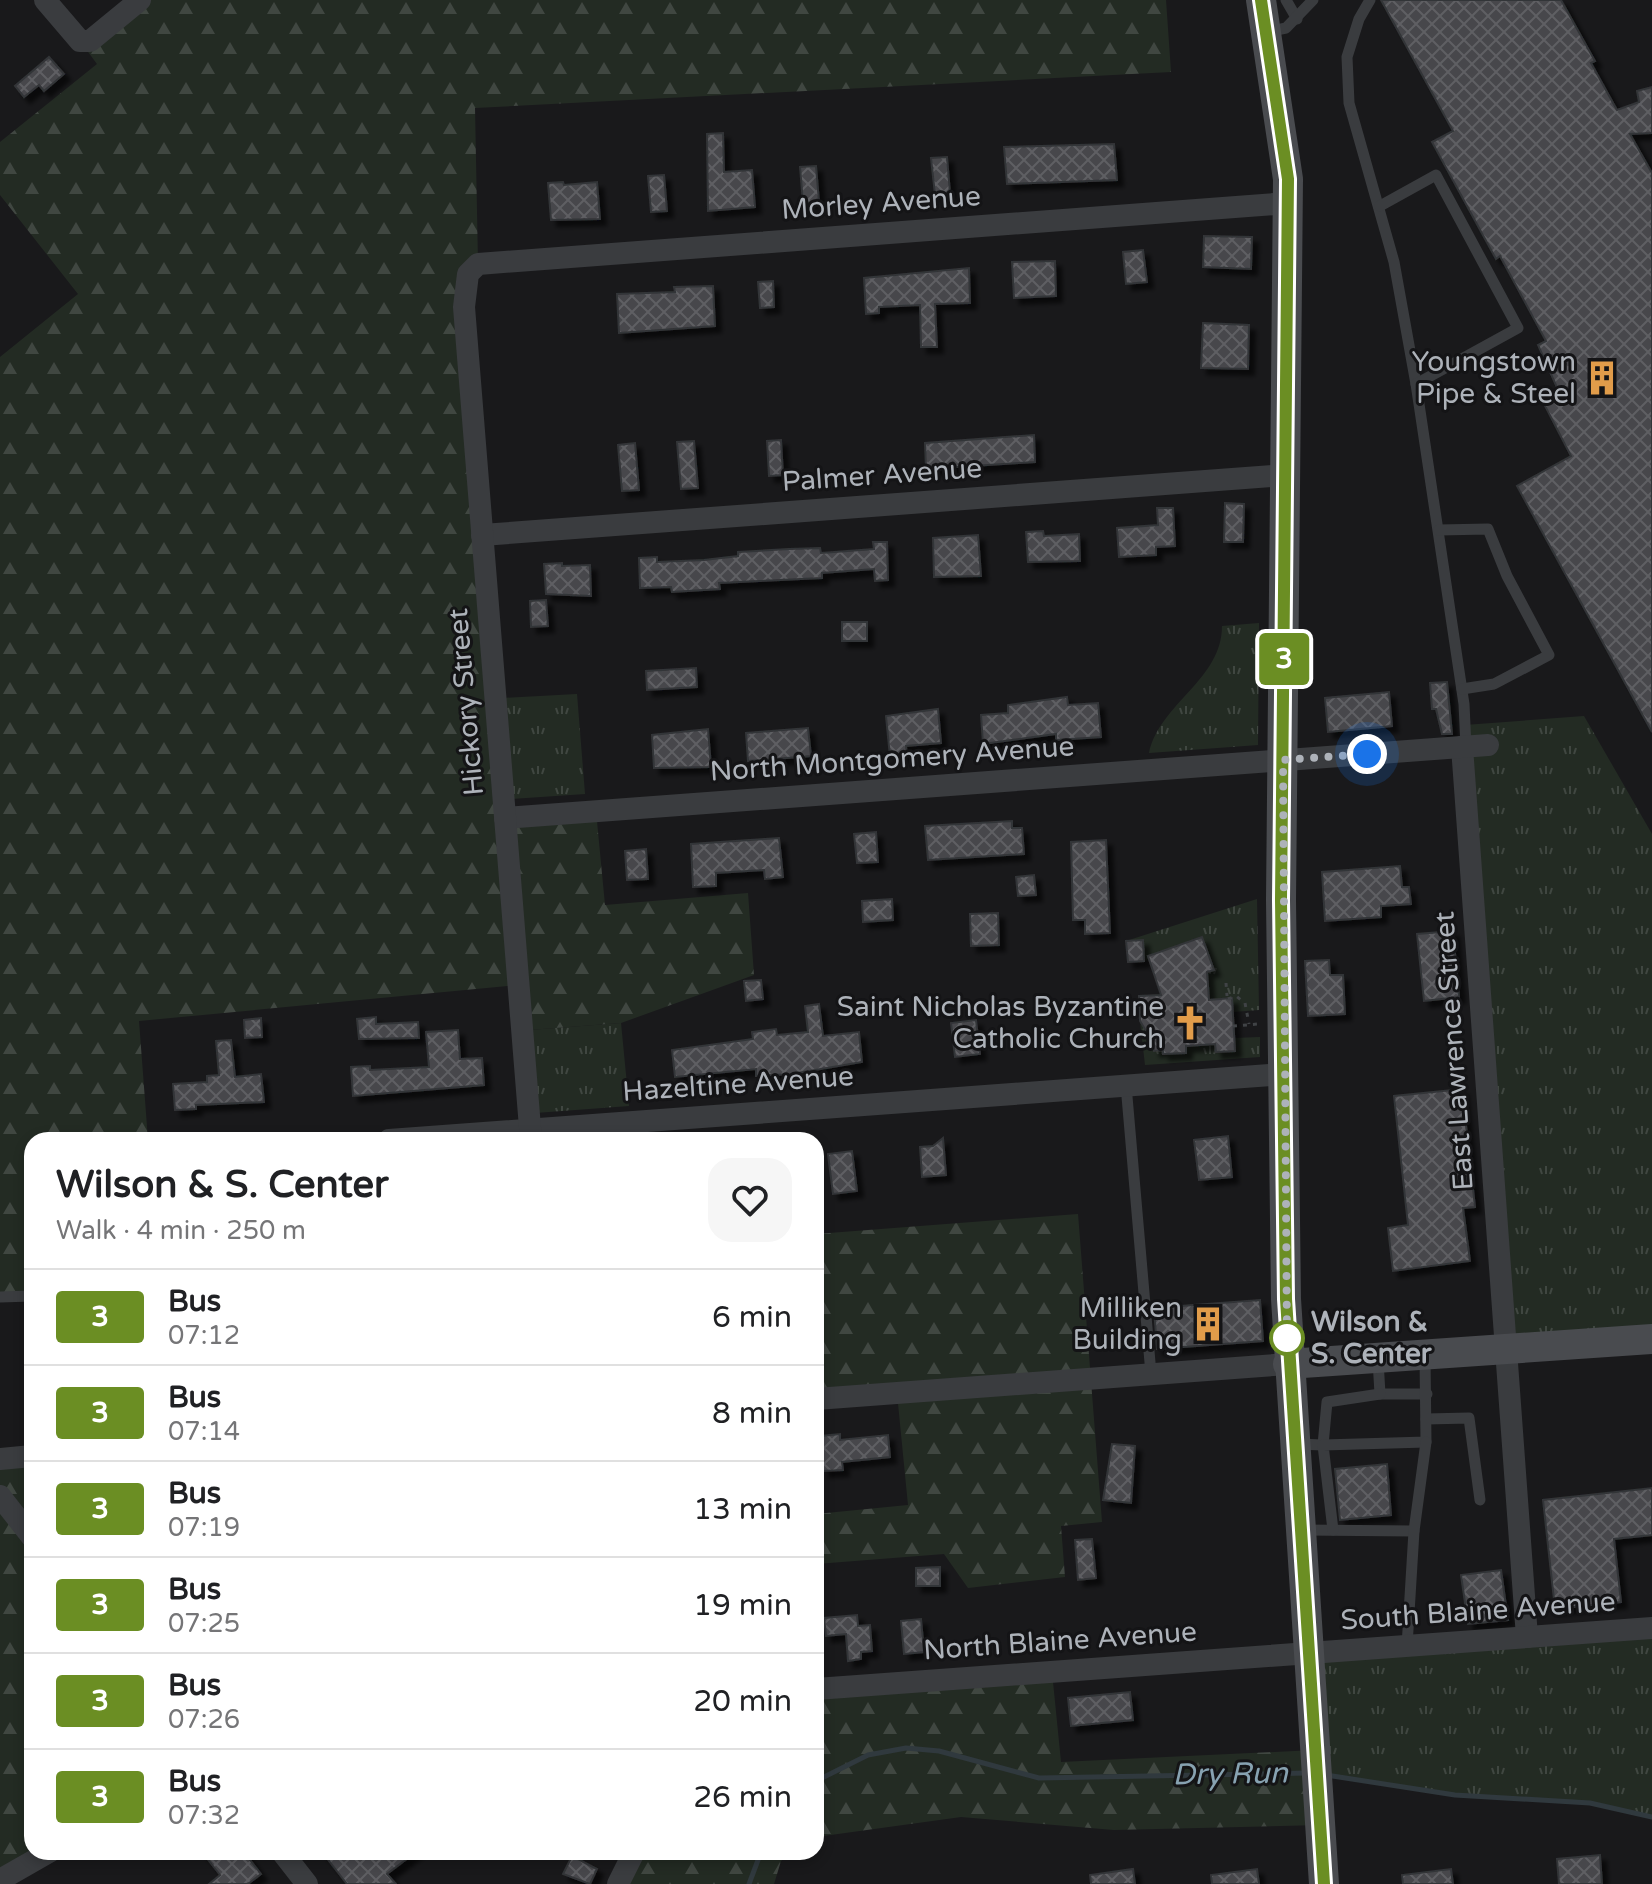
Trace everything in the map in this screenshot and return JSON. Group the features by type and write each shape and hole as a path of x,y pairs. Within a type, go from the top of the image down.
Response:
{"main road":[{"path":"1261,0 1288,203 1283,760 1288,1364 1308,1445 1299,1530 1324,1884"},
{"path":"1288,1364 1652,1339"}],"street":[{"path":"45,0 80,41 90,41 140,0"},
{"name":"Morley Avenue","path":"478,264 1288,203"},
{"name":"Hickory Street","path":"478,264 468,274 464,307 530,1132"},
{"name":"Palmer Avenue","path":"482,535 1286,475"},
{"name":"North Montgomery Avenue","path":"505,818 1472,746"},
{"name":"East Lawrence Street","path":"1472,746 1506,1350 1527,1637"},
{"name":"Hazeltine Avenue","path":"566,1132 1284,1074"},
{"path":"824,1398 1288,1364"},
{"path":"0,1459 24,1457"},
{"path":"0,1496 24,1527"},
{"name":"South Blaine Avenue","path":"1308,1653 1652,1628"},
{"name":"North Blaine Avenue","path":"824,1688 1308,1653"},
{"path":"0,1880 35,1860"},
{"path":"288,1860 307,1884"},
{"path":"618,1884 630,1860"}],"lane":[{"path":"1286,0 1297,19"},
{"path":"1266,32 1286,28 1313,0"},
{"path":"1370,0 1359,19 1347,57 1349,103 1380,206 1416,384 1472,746"},
{"path":"1380,206 1436,175 1518,328 1416,384"},
{"path":"1439,530 1488,529 1507,576 1549,655 1494,684 1462,689"},
{"path":"1126,1085 1151,1374"},
{"path":"0,1297 24,1296"},
{"path":"1407,1646 1414,1531 1426,1442 1425,1356"},
{"path":"1373,1398 1378,1360"},
{"path":"1333,1530 1308,1445 1327,1402 1427,1394"},
{"path":"1426,1419 1469,1418 1480,1500"},
{"path":"1395,1429 1395,1443"},
{"path":"1372,1430 1374,1443"},
{"path":"1308,1445 1350,1438 1374,1443 1426,1442"},
{"path":"1299,1530 1414,1531"}],"path":[{"path":"1226,983 1228,998 1236,996 1245,1003 1249,1024"},
{"path":"1233,1026 1262,1023"}],"green space":[{"path":"140,0 1166,0 1171,72 475,108 478,264 468,274 505,818 596,811 605,905 748,893 754,975 621,1023 529,1030 518,985 139,1021 147,1132 24,1132 24,1296 0,1297 0,357 78,294 0,195 0,142 97,64 80,41"},
{"path":"1259,623 1258,745 1149,753 1155,735 1165,720 1212,662 1222,626"},
{"path":"577,694 585,794 511,799 503,698"},
{"path":"1584,716 1652,834 1652,1339 1506,1350 1465,725"},
{"path":"1257,899 1259,1010 1233,1012 1231,998 1209,1003 1206,972 1214,969 1202,937 1162,951 1163,957 1144,961 1143,940 1126,941"},
{"path":"1140,1021 1153,1042 1154,1051 1163,1050 1163,1054 1186,1053 1186,1046 1215,1044 1216,1052 1235,1051 1235,1038 1260,1037 1260,1057 1145,1065"},
{"path":"621,1023 629,1106 535,1113 529,1030"},
{"path":"1078,1214 1102,1522 1061,1526 1065,1577 968,1588 944,1554 824,1563 824,1513 908,1505 897,1393 824,1398 824,1233"},
{"path":"24,1457 24,1860 0,1884 0,1459"},
{"path":"1652,1628 1652,1817 1590,1803 1455,1795 1318,1774 1308,1653"},
{"path":"1052,1672 1061,1762 1315,1750 1320,1825 1114,1830 961,1817 824,1836 824,1688"},
{"path":"630,1860 782,1860 774,1884 618,1884"}],"building":[{"name":"Youngstown Pipe & Steel","path":"1381,0 1561,0 1595,61 1591,63 1617,110 1639,102 1637,91 1652,87 1652,133 1630,134 1652,173 1652,732 1517,486 1571,456 1542,400 1559,392 1538,345 1546,341 1500,256 1496,259 1432,142 1453,131"},
{"path":"49,57 64,74 44,91 39,85 24,97 15,86"},
{"path":"723,133 724,172 752,170 755,207 708,211 707,134"},
{"path":"1114,144 1117,180 1007,184 1004,147"},
{"path":"947,157 950,193 935,195 931,158"},
{"path":"816,166 819,202 803,203 800,167"},
{"path":"664,175 667,211 651,212 648,176"},
{"path":"563,182 564,185 597,182 600,219 551,220 548,183"},
{"path":"1204,236 1252,237 1251,269 1203,267"},
{"path":"1143,250 1147,282 1126,284 1123,252"},
{"path":"1055,261 1056,296 1014,298 1012,262"},
{"path":"969,268 970,303 935,304 937,347 921,347 920,305 879,307 879,313 866,314 864,278"},
{"path":"773,281 774,307 760,308 758,282"},
{"path":"713,286 715,326 619,333 617,294 675,292 674,287"},
{"path":"1203,323 1249,325 1248,369 1201,368"},
{"path":"1034,435 1035,462 926,469 925,443"},
{"path":"781,440 783,475 769,476 767,441"},
{"path":"694,441 698,488 681,489 677,442"},
{"path":"635,443 639,490 622,491 618,445"},
{"path":"1225,503 1244,504 1243,542 1224,542"},
{"path":"1157,508 1173,508 1175,546 1156,547 1156,555 1119,557 1117,528 1158,525"},
{"path":"1043,531 1044,536 1079,534 1080,561 1028,562 1026,532"},
{"path":"978,535 981,576 934,577 933,538"},
{"path":"873,542 887,542 888,580 875,581 874,569 822,573 822,578 719,583 720,589 672,592 671,587 640,588 639,558 657,557 657,562 704,560 738,556 738,552 820,548 821,553 874,549"},
{"path":"562,563 562,566 590,565 591,596 546,594 544,564"},
{"path":"546,600 548,626 531,627 530,601"},
{"path":"842,622 867,622 867,641 842,641"},
{"path":"696,668 697,687 647,690 646,671"},
{"path":"1447,682 1452,734 1442,734 1436,709 1432,709 1430,683"},
{"path":"1389,692 1392,726 1328,732 1325,698"},
{"path":"1067,697 1068,705 1098,703 1101,737 1056,740 1056,734 983,744 981,715 1008,713 1008,705"},
{"path":"938,709 941,743 906,746 907,755 890,757 886,716"},
{"path":"808,728 811,756 748,761 746,733"},
{"path":"708,729 711,767 654,768 652,735"},
{"path":"1012,821 1012,828 1022,828 1024,854 928,860 925,826"},
{"path":"876,832 878,862 857,863 854,834"},
{"path":"779,838 783,877 765,879 764,870 716,873 716,886 693,887 691,844"},
{"path":"1106,840 1110,933 1085,934 1085,920 1073,920 1071,842"},
{"path":"646,849 648,879 627,880 625,851"},
{"path":"1400,866 1402,887 1409,887 1411,904 1381,906 1381,917 1325,921 1322,872"},
{"path":"1034,875 1036,895 1018,896 1016,877"},
{"path":"892,899 893,920 863,922 862,901"},
{"path":"998,913 999,945 971,946 970,914"},
{"path":"1453,931 1459,997 1424,1001 1417,934"},
{"name":"Saint Nicholas Byzantine Catholic Church","path":"1202,937 1214,970 1207,972 1209,1000 1232,998 1235,1051 1216,1052 1215,1044 1186,1046 1186,1053 1163,1054 1163,1050 1154,1051 1153,1042 1140,1021 1139,996 1161,995 1148,956"},
{"path":"1143,940 1144,961 1128,962 1126,941"},
{"path":"1329,960 1330,975 1343,975 1345,1014 1308,1016 1305,961"},
{"path":"761,980 763,999 746,1001 744,981"},
{"path":"819,1004 823,1036 859,1032 862,1062 792,1074 756,1076 756,1069 675,1077 672,1050 753,1039 752,1032 776,1029 777,1035 808,1032 805,1006"},
{"path":"376,1017 376,1024 418,1022 419,1038 359,1039 357,1019"},
{"path":"261,1018 262,1037 245,1038 244,1020"},
{"path":"976,1020 980,1054 955,1057 951,1023"},
{"path":"458,1030 460,1059 482,1058 484,1085 353,1096 351,1067 370,1066 370,1070 429,1067 426,1032"},
{"path":"231,1040 235,1077 261,1074 264,1102 196,1105 196,1109 175,1110 173,1084 207,1082 207,1076 219,1075 216,1041"},
{"path":"1462,1089 1475,1207 1463,1208 1470,1261 1393,1271 1388,1228 1408,1225 1394,1096"},
{"path":"1228,1136 1232,1177 1199,1180 1194,1140"},
{"path":"943,1138 946,1175 922,1177 920,1147 933,1146"},
{"path":"852,1151 857,1191 833,1194 828,1154"},
{"name":"Milliken Building","path":"1260,1300 1263,1341 1157,1349 1154,1308"},
{"path":"840,1434 840,1440 888,1435 890,1457 842,1462 843,1470 824,1471 824,1436"},
{"path":"1112,1444 1135,1446 1131,1503 1103,1500"},
{"path":"1387,1464 1391,1515 1340,1520 1335,1469"},
{"path":"1652,1488 1652,1535 1614,1539 1621,1602 1555,1609 1543,1500"},
{"path":"1092,1539 1096,1578 1078,1580 1075,1540"},
{"path":"940,1567 940,1586 916,1586 916,1568"},
{"path":"1501,1570 1508,1620 1468,1624 1461,1575"},
{"path":"857,1615 858,1626 870,1625 872,1651 861,1652 861,1659 848,1661 846,1634 826,1636 824,1618"},
{"path":"921,1619 924,1652 904,1654 901,1621"},
{"path":"1130,1692 1133,1720 1071,1726 1068,1698"},
{"path":"1600,1855 1602,1884 1559,1884 1557,1859"},
{"path":"208,1860 250,1860 261,1874 248,1884 209,1884 220,1875"},
{"path":"328,1860 405,1860 387,1874 396,1884 347,1884"},
{"path":"570,1860 580,1860 597,1869 590,1884 563,1874"},
{"path":"1133,1869 1135,1884 1091,1884 1090,1875"},
{"path":"1257,1869 1259,1884 1212,1884 1211,1875"},
{"path":"1451,1869 1453,1884 1403,1884 1402,1875"}],"waterway":[{"name":"Dry Run","path":"824,1777 868,1755 906,1748 939,1751 1039,1778 1308,1773"},
{"name":"Dry Run","path":"1326,1775 1455,1795 1590,1803 1652,1817"},
{"name":"Dry Run","path":"749,1884 758,1860"}],"bus line":[{"name":"3","path":"1261,0 1288,179 1281,900 1286,1299 1324,1884"}],"place":[{"name":"Youngstown Pipe & Steel","path":"1602,378"},
{"name":"Saint Nicholas Byzantine Catholic Church","path":"1190,1023"},
{"name":"Milliken Building","path":"1208,1324"},
{"name":"Wilson & S. Center","path":"1287,1338"}],"route":[{"path":"1287,1338 1287,1343 1281,900 1283,760 1367,754"}]}
